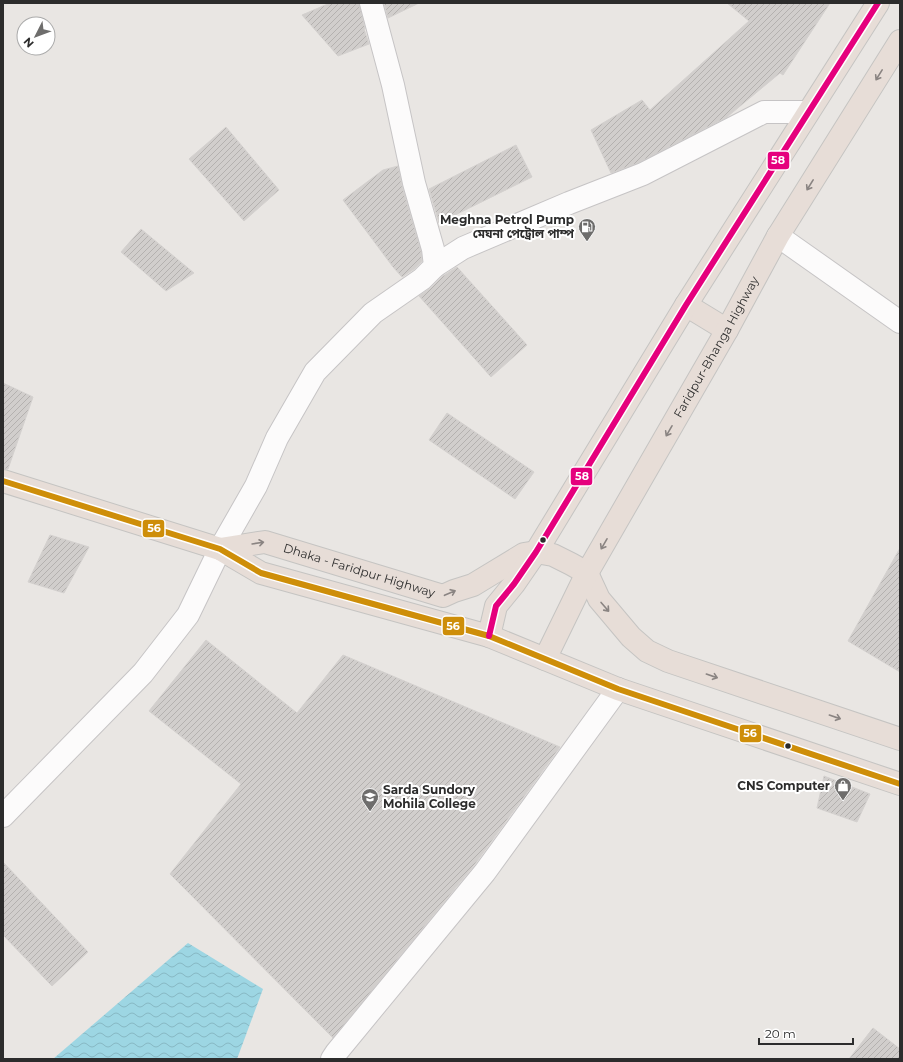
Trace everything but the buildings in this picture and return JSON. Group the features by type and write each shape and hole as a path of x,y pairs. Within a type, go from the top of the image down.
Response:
{"highway":[{"path":"489,636 496,606 514,584 536,552 686,305 878,3"},
{"name":"Faridpur-Bhanga Highway","path":"545,659 587,573 727,330 778,236 900,42"},
{"path":"686,305 727,330"},
{"name":"Dhaka - Faridpur Highway","path":"3,481 220,549 261,573 489,636 618,689 900,784"},
{"name":"Dhaka - Faridpur Highway","path":"220,549 266,542 443,596 473,585 524,554 536,552"},
{"path":"536,552 553,555 587,573 599,599 631,637 647,651 668,661 900,739"}],"street":[{"path":"371,3 393,85 414,183 433,249 435,266"},
{"path":"3,816 143,673 188,615 220,549 256,486 277,438 315,372 374,313 422,279 435,266 470,245 569,202 643,174 764,112 808,112"},
{"path":"778,236 900,322"},
{"path":"332,1059 485,872 618,689"}],"water":[{"path":"188,943 263,989 237,1059 53,1059"}],"transit line":[{"name":"58","path":"489,636 496,606 514,584 536,552 686,305 878,3"},
{"name":"56","path":"3,481 220,549 261,573 489,636 618,689 900,784"}],"place":[{"name":"Meghna Petrol Pump মেঘনা পেট্রোল পাম্প","path":"587,242"},
{"name":"CNS Computer","path":"843,801"},
{"name":"Sarda Sundory Mohila College","path":"370,812"}]}
